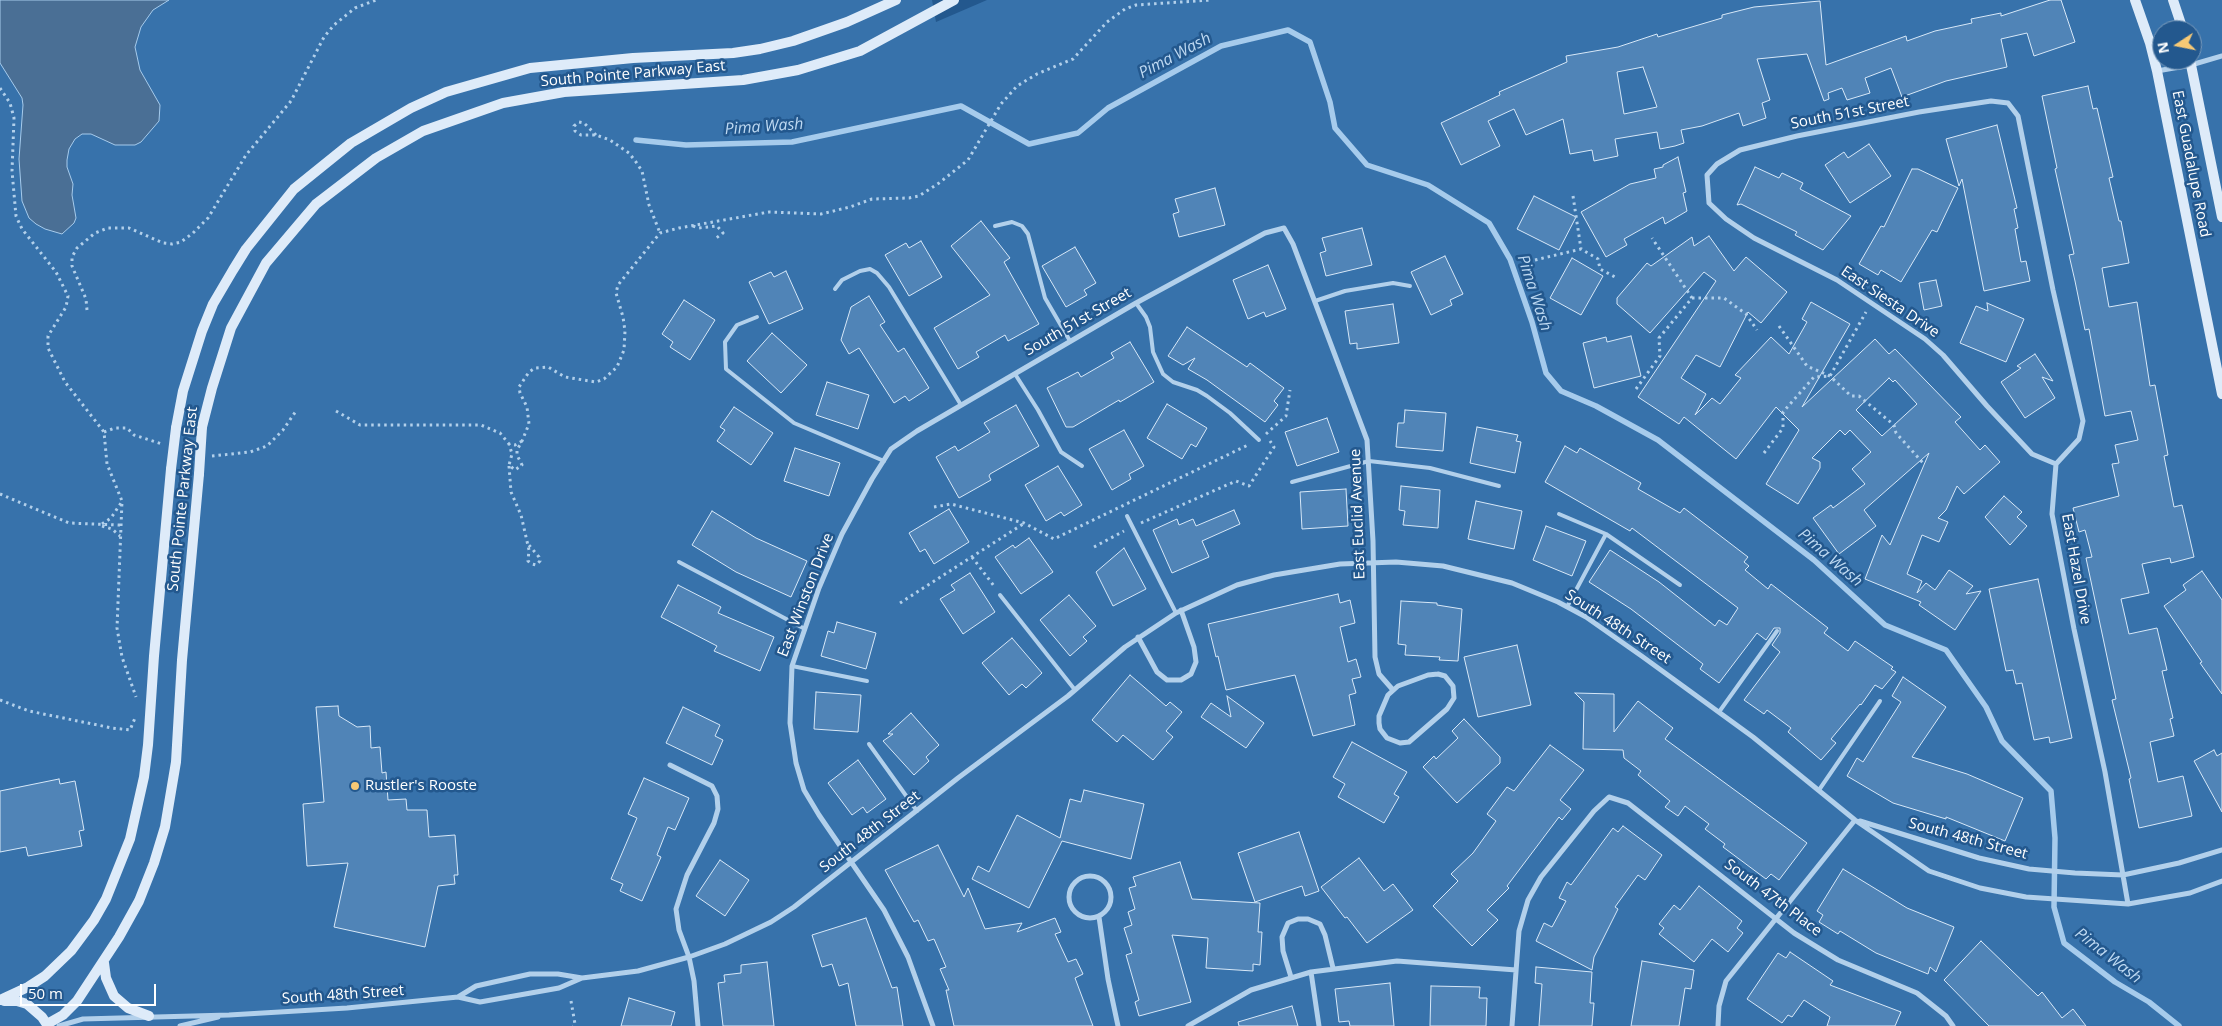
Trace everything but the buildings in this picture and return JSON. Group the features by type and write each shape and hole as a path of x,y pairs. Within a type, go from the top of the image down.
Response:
{"main road":[{"name":"South Pointe Parkway East","path":"0,1001 34,984 58,965 71,950 94,920 106,899 130,839 144,778 148,745 171,469 183,391 202,331 214,304 246,249 294,189 351,143 411,108 446,92 530,68 633,58 733,53 760,49 793,41 847,22 896,0"},
{"name":"South Pointe Parkway East","path":"48,1025 72,1006 104,963 139,901 166,827 176,762 182,660 202,427 231,328 266,263 316,204 376,158 415,136 458,117 503,103 564,92 743,80 798,70 860,51 954,0"},
{"name":"East Guadalupe Road","path":"2135,0 2150,43 2157,71 2222,394"},
{"path":"2173,0 2180,20"},
{"name":"East Guadalupe Road","path":"2192,70 2222,217"},
{"path":"104,963 106,978 114,996 128,1008 149,1016"},
{"path":"0,1001 18,1001 27,1004 36,1010 48,1025"}],"street":[{"path":"2202,60 2222,56"},
{"name":"South 51st Street","path":"1707,176 1717,164 1740,150 1796,136 1919,112 1991,101 2008,103 2018,116 2053,290 2083,421 2079,439 2056,464"},
{"name":"East Siesta Drive","path":"1707,176 1710,203 1726,219 1754,238 1837,280 1925,338 1943,355 2032,454 2056,464"},
{"name":"South 51st Street","path":"891,449 961,405 1136,303 1266,233 1284,228"},
{"name":"East Euclid Avenue","path":"1284,228 1293,244 1367,440 1375,657 1379,674 1393,690"},
{"name":"East Winston Drive","path":"891,449 842,534 805,629 792,666 790,723 796,763 804,790 884,910 908,957 933,1026"},
{"name":"East Hazel Drive","path":"2056,464 2052,514 2074,630 2106,772 2128,904"},
{"name":"South 48th Street","path":"59,1026 83,1018 230,1015 347,1008 458,997 480,1002 559,988 582,978 638,971 689,957 725,944 770,922 794,907 1075,690 1138,638 1178,612 1237,585 1274,575 1340,564 1396,562 1443,566 1512,583 1567,607 1643,657 1719,712 1855,820 1929,871 1980,888 2026,897 2128,904 2190,893 2222,881"},
{"path":"1138,638 1157,672 1167,680 1180,680 1191,674 1196,662 1195,655 1178,612"},
{"path":"1428,674 1438,674 1445,676 1453,686 1454,698 1448,709 1415,738 1400,743 1387,738 1380,730 1379,723 1379,716 1388,695 1393,690 1398,686 1428,674"},
{"path":"670,765 712,786 717,796 718,809 714,823 688,875 676,909 679,930 689,957 694,981 698,1026"},
{"name":"South 47th Place","path":"1516,970 1519,931 1528,900 1541,877 1594,812 1609,797 1628,803 1794,933 1838,960 1917,993 1946,1016 1953,1026"},
{"path":"1718,1026 1720,1006 1726,981 1855,820"},
{"name":"South 48th Street","path":"1855,820 1979,858 2029,869 2075,873 2123,875 2179,863 2222,850"},
{"path":"1088,876 1101,879 1110,889 1111,902 1108,908 1099,916 1084,918 1078,914 1070,902 1071,888 1081,878 1088,876"},
{"path":"1099,916 1108,979 1118,1026"},
{"path":"1291,977 1283,951 1282,937 1288,923 1298,919 1308,919 1320,924 1325,934 1333,968"},
{"path":"1188,1026 1251,990 1291,977 1333,968 1397,961 1516,970 1512,1026"},
{"path":"1311,972 1319,1026"},
{"name":"South 48th Street","path":"458,997 476,986 530,974 558,974 582,978"},
{"name":"South 48th Street","path":"180,1026 230,1015"}],"lane":[{"path":"995,226 1012,222 1022,226 1028,234 1045,298 1070,341"},
{"path":"835,289 842,280 860,271 870,269 877,273 889,287 961,405"},
{"path":"1315,301 1345,291 1393,283 1410,286"},
{"path":"1136,303 1146,317 1150,327 1153,352 1162,374 1173,382 1197,390 1207,396 1230,413 1259,440"},
{"path":"757,317 737,326 726,342 726,370 794,423 884,462"},
{"path":"1015,374 1038,410 1061,452 1082,466"},
{"path":"1292,482 1369,461 1430,468 1499,486"},
{"path":"1559,514 1606,534 1680,585"},
{"path":"1127,516 1178,612"},
{"path":"1567,607 1606,534"},
{"path":"679,562 805,629"},
{"path":"1000,595 1075,690"},
{"path":"1719,712 1777,630"},
{"path":"792,666 866,681"},
{"path":"1819,790 1880,701"},
{"path":"869,744 917,811"}],"path":[{"path":"87,310 86,300 72,266 72,257 77,248 95,233 108,228 130,228 163,243 172,244 181,242 193,233 208,218 246,155 291,101 324,37 334,25 355,8 376,0"},
{"path":"509,466 515,470 522,465 516,455 529,424 529,416 519,387 529,372 535,368 548,367 565,377 596,382 604,379 617,368 624,350 623,317 616,293 618,285 660,233 768,212 822,214 850,207 872,198 909,198 919,196 939,184 968,160 1001,104 1017,86 1037,74 1073,58 1107,22 1125,9 1136,5 1211,0"},
{"path":"0,88 10,103 14,118 12,171 16,216 22,229 56,272 68,296 66,307 48,336 48,348 65,382 104,432 107,464 122,501 117,628 122,657 134,688 136,702"},
{"path":"596,135 581,134 575,131 574,126 579,122 584,123 596,135 620,146 636,162 642,171 649,204 660,233"},
{"path":"1574,196 1581,249"},
{"path":"692,226 698,228 717,226 723,233 715,239"},
{"path":"1652,238 1692,298"},
{"path":"1535,260 1581,249 1598,259 1600,269 1615,277"},
{"path":"1692,298 1724,298 1746,314 1757,330"},
{"path":"1636,389 1660,356 1659,338 1692,298"},
{"path":"1830,376 1871,303"},
{"path":"1779,326 1806,366 1830,376 1851,396 1859,396 1894,425 1896,433 1923,463"},
{"path":"1764,453 1783,428 1783,412 1814,377 1830,376"},
{"path":"934,507 951,504 1024,523 1054,539 1259,440 1286,416 1290,390"},
{"path":"336,411 360,425 481,425 500,433 509,444 512,454 509,466 511,492 521,515 528,544 528,561 536,565 540,561 539,557 528,544"},
{"path":"1094,547 1132,526 1236,481 1248,486 1274,447 1265,435"},
{"path":"509,444 515,445 522,441"},
{"path":"0,494 69,523 120,525"},
{"path":"99,525 111,518 122,501"},
{"path":"900,603 1024,523"},
{"path":"99,525 112,529 120,536"},
{"path":"972,557 1000,595"},
{"path":"0,700 29,711 130,730 135,713"},
{"path":"571,1002 575,1024 573,1026"}],"shaded area":[{"path":"0,0 932,0 936,22 987,0 2222,0 2222,1026 0,1026"},
{"path":"0,0 169,0 153,10 141,27 135,47 140,70 160,105 159,121 141,142 135,145 115,145 91,134 82,134 75,139 69,149 67,167 73,184 72,195 76,218 74,223 62,234 36,224 29,218 22,201 19,159 23,105 22,98 0,63"}],"waterway":[{"name":"Pima Wash","path":"636,140 686,145 792,142 961,106 1029,144 1078,133 1108,108 1221,46 1288,30 1310,42 1330,102 1335,128 1367,165 1428,185 1489,223 1510,259 1532,322 1546,373 1561,391 1596,406 1658,440 1814,560 1885,625 1946,650 1986,707 2002,741 2051,791 2055,838 2054,907 2064,943 2115,982 2149,1002 2179,1026"}],"place":[{"name":"Rustler's Rooste","path":"355,786"}]}
